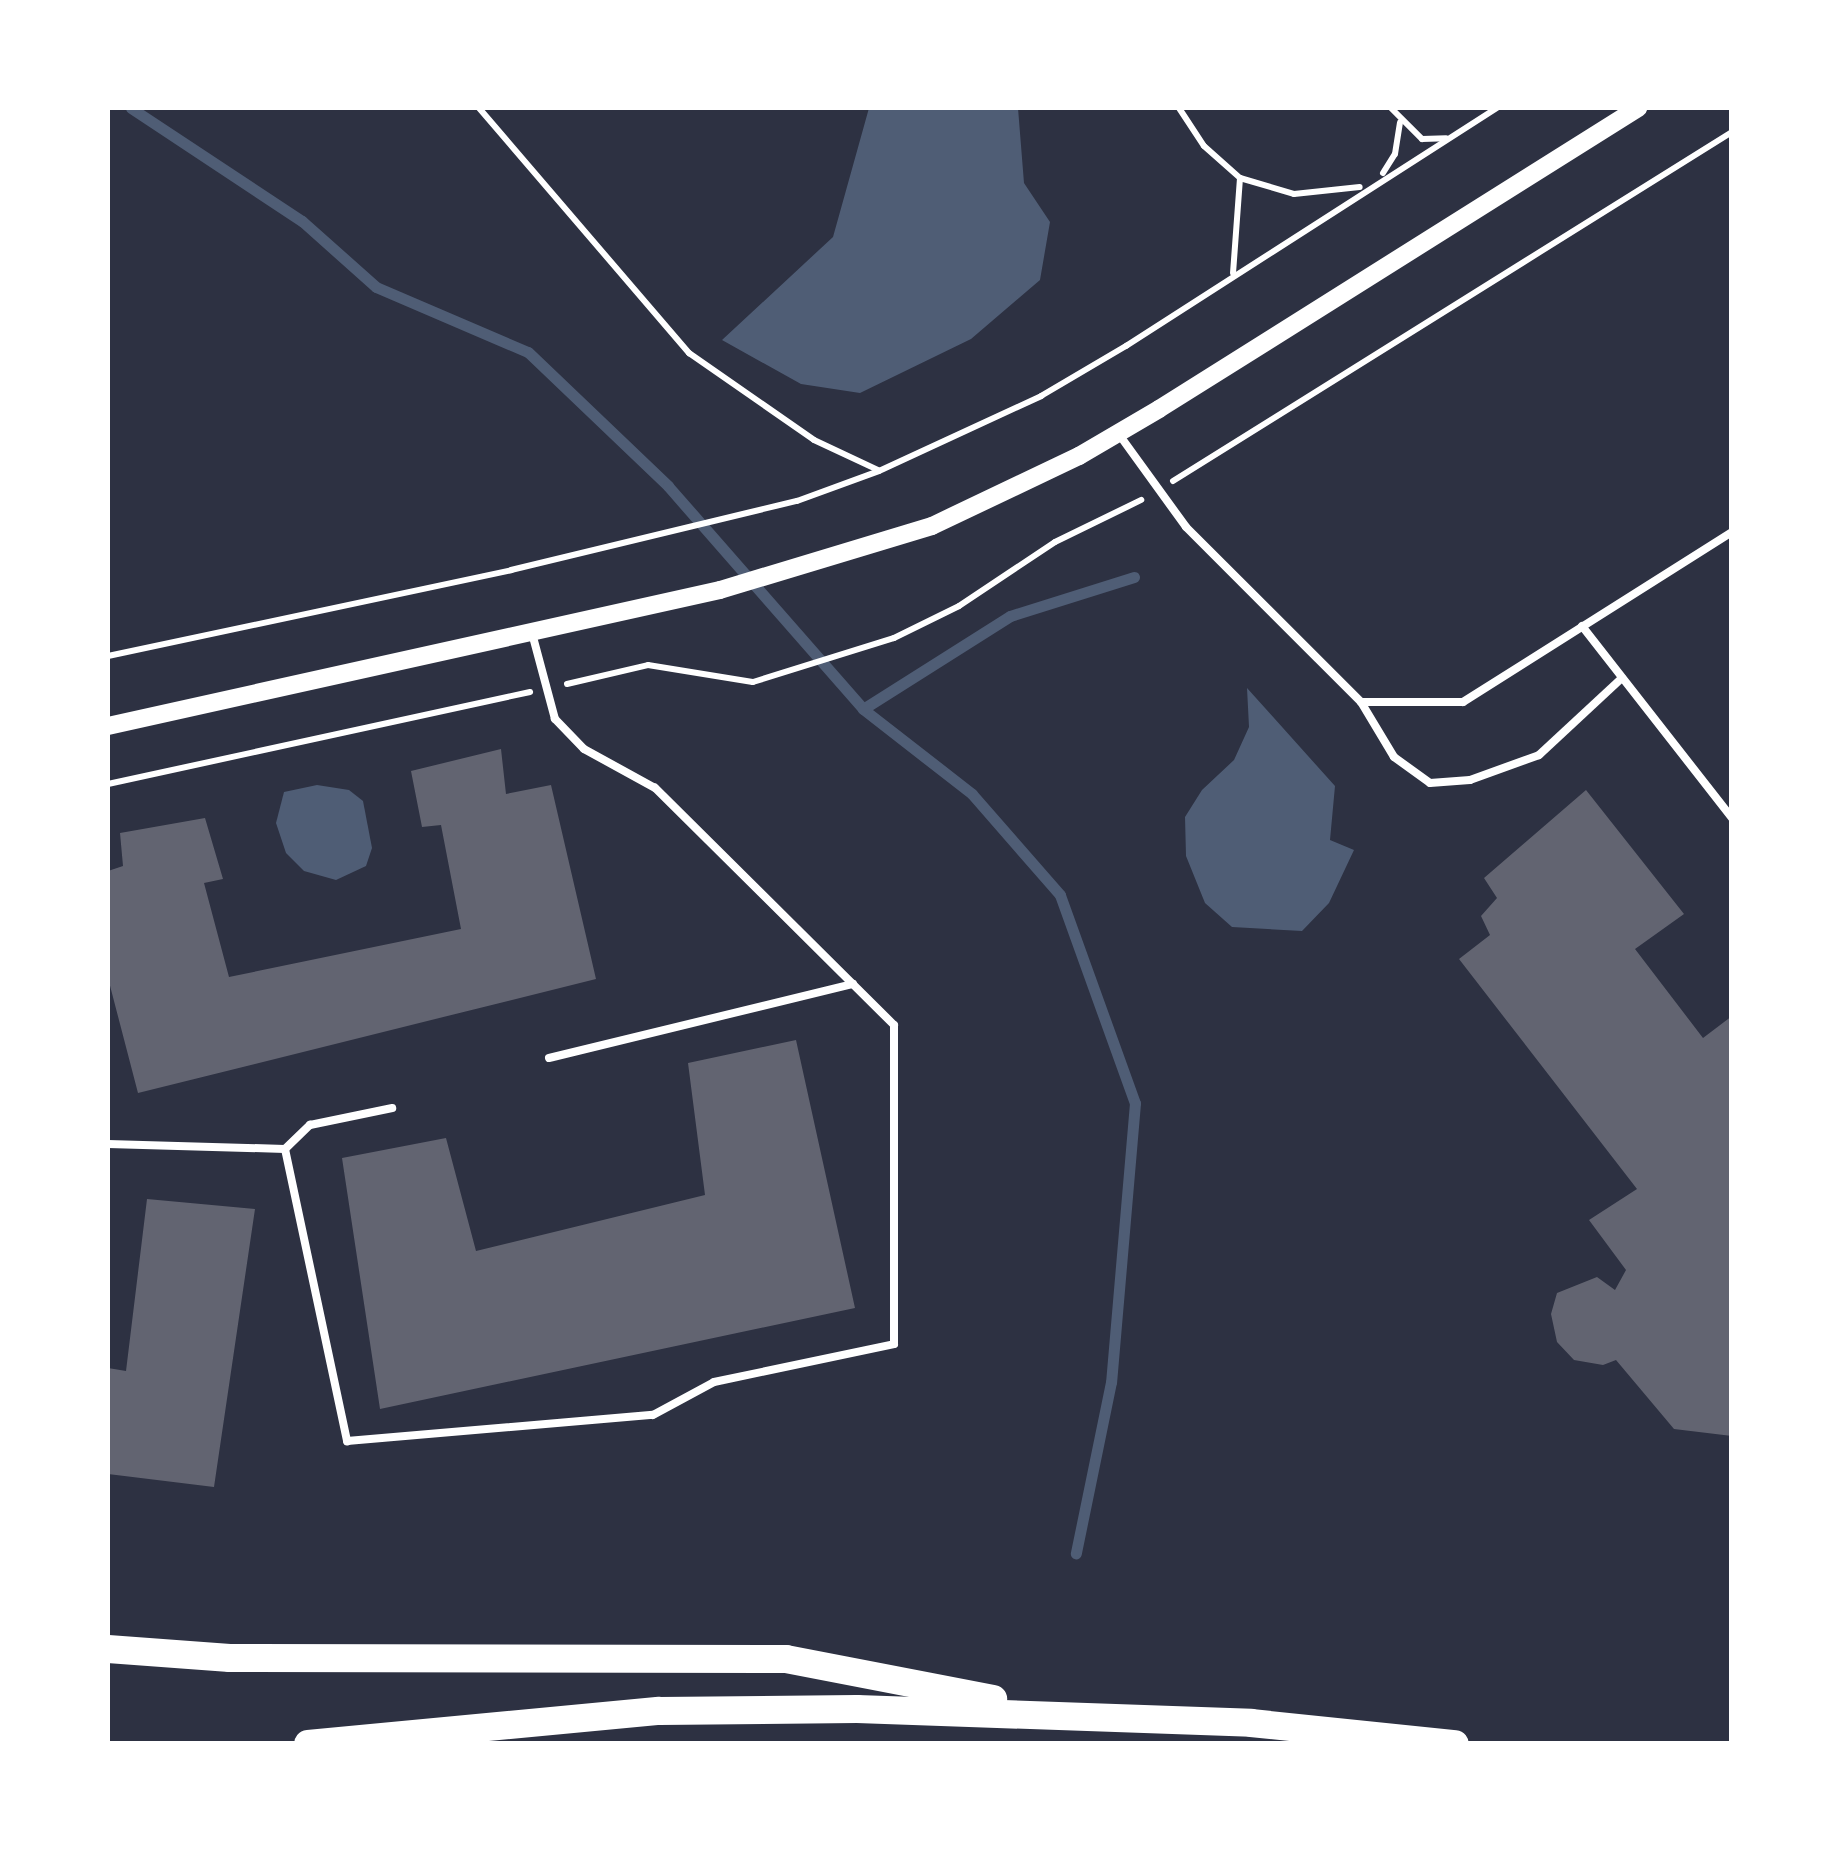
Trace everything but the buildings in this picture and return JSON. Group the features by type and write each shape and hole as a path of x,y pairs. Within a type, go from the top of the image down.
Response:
{"highway":[{"path":"108,1649 230,1658 786,1659 1068,1713"},
{"path":"308,1744 659,1711 1068,1713 1454,1744"}],"street":[{"path":"108,726 720,590 932,526 1118,433 1638,108"}],"lane":[{"path":"1118,433 1186,527 1361,702 1394,757 1430,784 1457,781 1539,755 1622,678"},
{"path":"1361,702 1463,702 1732,532"},
{"path":"1582,626 1732,818"},
{"path":"285,1149 347,1441 653,1416 714,1382 894,1344 894,1025 654,788 584,749 556,719 532,633"},
{"path":"549,1058 853,984"},
{"path":"108,1144 285,1149 310,1125 392,1108"}],"path":[{"path":"479,108 689,353 814,440 879,471"},
{"path":"1179,108 1204,146 1240,178 1314,196 1373,183 1390,166 1400,122"},
{"path":"1392,108 1400,122 1422,139 1447,138"},
{"path":"108,656 614,545 762,509 879,471 1041,396 1497,108"},
{"path":"108,784 648,666 753,682 928,625 1039,552 1158,490 1732,132"},
{"path":"1233,274 1240,178"}],"water":[{"path":"869,108 1018,108 1024,183 1050,222 1040,280 971,339 860,393 801,384 722,340 833,237"},
{"path":"1247,688 1335,786 1330,840 1354,850 1329,903 1302,931 1232,927 1205,903 1186,856 1185,817 1202,790 1234,760 1249,727"},
{"path":"317,785 349,790 363,801 372,848 366,866 336,880 304,871 286,853 276,823 284,792"}],"waterway":[{"path":"131,108 302,221 376,287 528,352 668,486 863,709 972,794 1060,895 1135,1103 1111,1382 1076,1553"},
{"path":"863,709 1010,616 1134,577"}]}
